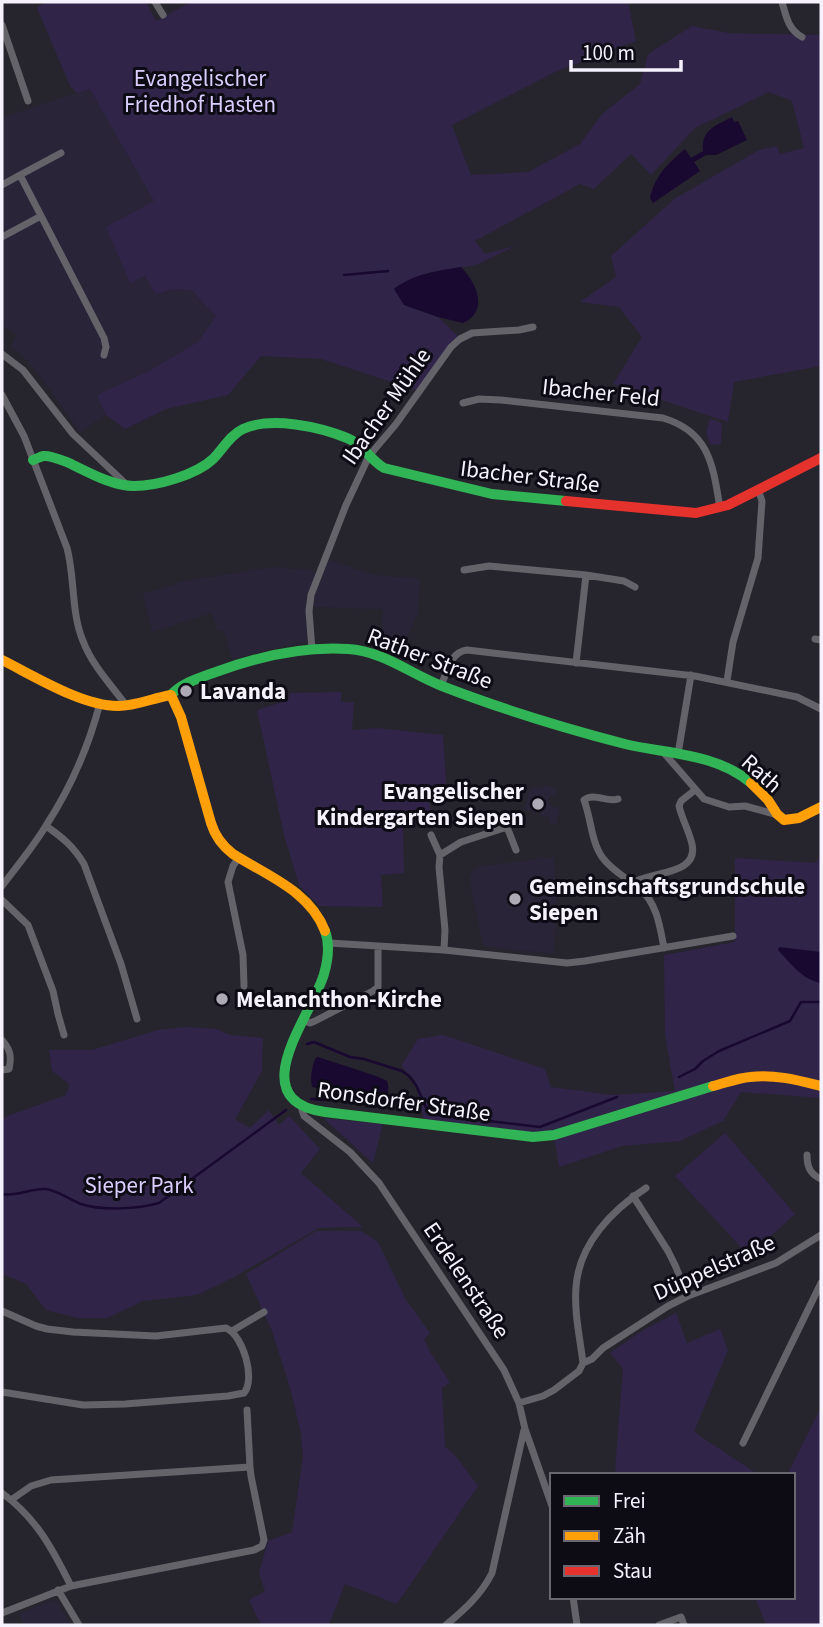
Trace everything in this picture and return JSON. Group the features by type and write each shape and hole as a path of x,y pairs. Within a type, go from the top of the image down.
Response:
{"street":[{"path":"155,2 163,15"},
{"path":"782,2 789,25 802,37"},
{"path":"2,25 28,101"},
{"path":"2,185 61,153"},
{"path":"20,175 104,338 104,355"},
{"path":"2,237 41,216"},
{"name":"Ibacher Mühle","path":"312,650 310,595 345,505 369,456 457,341 472,333 533,327"},
{"path":"2,354 23,370 73,434 130,486"},
{"path":"2,395 24,436 67,548 72,565 82,640 108,683 126,705"},
{"name":"Ibacher Feld","path":"463,403 479,399 501,400 672,420 690,431 705,447 713,470 720,508"},
{"name":"Ibacher Straße","path":"33,460 44,456 113,482 130,486 145,485 193,473 211,461 240,431 252,426 294,425 351,439 377,465 384,468 492,494 696,513 720,508 821,458"},
{"path":"727,681 733,642 758,558 762,501 758,489"},
{"path":"464,570 489,566 586,575 624,580 635,587"},
{"path":"576,663 586,575"},
{"name":"Rather Straße","path":"171,695 179,685 264,657 344,648 371,653 441,686 583,732 664,753 678,754"},
{"path":"441,686 454,656 464,650 691,675 797,697 821,709"},
{"path":"2,660 68,692 114,706 171,695 182,721 215,834 223,846 305,899 323,924 329,943 444,950 567,963 733,936"},
{"path":"678,754 691,675"},
{"path":"2,886 46,826 82,758 100,703"},
{"name":"Rath","path":"664,753 704,799 729,807 745,806 778,815"},
{"name":"Rath","path":"678,754 733,769 764,796 784,820 792,820 821,807"},
{"path":"632,883 678,869 690,859 692,846 679,806 681,801 695,790"},
{"path":"618,799 591,796 584,800 594,837 602,857 611,868 646,895 653,905 664,948"},
{"path":"46,826 69,843 83,864 121,964 136,1019"},
{"path":"440,855 461,842 507,827 516,850"},
{"path":"431,835 440,855 444,950"},
{"path":"239,857 228,882 243,955 244,986"},
{"path":"2,900 27,925 53,991 64,1035"},
{"name":"Ronsdorfer Straße","path":"329,943 324,976 289,1052 285,1077 290,1094 302,1105 316,1110 533,1137 554,1135 747,1077 784,1077 821,1086"},
{"path":"303,1020 310,1023 315,1021 378,987 378,946"},
{"path":"2,1040 10,1051 9,1069 2,1070"},
{"name":"Erdelenstraße","path":"302,1105 304,1116 350,1152 379,1184 504,1370 520,1403 525,1429 550,1500"},
{"path":"807,1155 810,1171 821,1180"},
{"path":"583,1363 576,1303 576,1284 580,1270 599,1229 633,1196 646,1188"},
{"path":"633,1196 668,1251 688,1296"},
{"name":"Düppelstraße","path":"520,1403 554,1390 603,1348 668,1306 776,1262 821,1235"},
{"path":"743,1443 821,1283"},
{"path":"2,1311 36,1325 60,1331 156,1336 220,1328 232,1331 245,1356 249,1385 244,1393 228,1396 102,1405 69,1404 2,1390"},
{"path":"232,1331 264,1312"},
{"path":"2,1613 71,1586 261,1547 264,1540 251,1476 247,1410"},
{"path":"449,1624 476,1598 492,1573 525,1429"},
{"path":"11,1500 31,1486 51,1480 250,1467"},
{"path":"2,1493 41,1531 71,1586"},
{"path":"58,1590 79,1625"},
{"path":"573,1599 578,1625"},
{"path":"660,1625 681,1617 684,1625"}],"shaded area":[{"path":"90,88 154,201 130,283 145,276 157,294 174,289 191,290 216,316 198,342 149,371 98,395 106,415 80,432 37,372 11,347 17,334 2,326 2,118"},
{"path":"732,117 734,122 738,121 747,140 694,162 700,171 653,203 650,198 652,190 668,165 685,149 691,158 703,151 707,133"},
{"path":"461,267 473,283 478,297 477,310 463,323 404,305 394,289 417,277"},
{"path":"329,560 375,575 420,579 418,612 399,657 381,648 383,609 314,607 315,596"},
{"path":"275,567 316,571 306,600 305,643 232,659 223,630 218,631 212,613 152,632 143,594 184,581"},
{"name":"Evangelischer Kindergarten Siepen","path":"543,785 557,789 555,796 551,795 548,800 552,806 559,807 557,824 549,823 550,818 540,815 540,811 536,813 524,809 530,789 542,789"},
{"name":"Gemeinschaftsgrundschule Siepen","path":"554,857 557,916 553,954 483,946 470,882 472,872 483,866"},
{"path":"779,947 821,952 821,983 797,970 778,950"},
{"path":"318,1057 387,1081 386,1100 378,1107 366,1107 346,1094 338,1093 348,1096 347,1101 326,1097 327,1090 312,1087 312,1069"},
{"path":"53,1600 57,1601 71,1625 24,1625 19,1614"}],"green space":[{"name":"Evangelischer Friedhof Hasten","path":"44,2 146,2 156,21 191,2 628,2 636,41 555,72 452,125 471,175 528,172 580,144 602,114 640,84 648,54 692,26 729,33 821,35 821,366 734,382 728,422 613,384 642,337 619,307 580,302 616,277 611,256 674,199 759,150 777,146 780,154 804,148 792,101 769,92 695,128 651,175 631,154 594,189 580,184 475,241 485,254 515,246 476,265 428,273 394,288 404,305 438,317 460,338 416,390 321,359 261,356 228,395 166,409 125,429 106,415 97,395 149,371 198,342 216,316 191,290 174,289 156,294 145,276 130,283 106,227 154,201 90,89 77,93 70,86 37,8"},
{"path":"710,419 722,423 721,444 711,445 709,441 707,432"},
{"path":"341,692 341,702 354,702 352,730 377,728 443,735 447,797 429,799 432,822 403,827 404,873 381,875 383,907 319,906 299,885 284,835 257,710 288,700 290,693"},
{"path":"821,853 821,1098 741,1092 723,1121 680,1141 622,1146 559,1167 554,1136 424,1120 415,1080 401,1066 418,1039 443,1035 545,1069 551,1087 612,1095 675,1091 665,1035 664,955 735,942 735,858 816,863"},
{"name":"Sieper Park","path":"185,1027 216,1029 231,1035 263,1038 262,1071 235,1119 250,1128 269,1110 279,1125 289,1116 320,1149 301,1173 363,1227 319,1228 236,1276 197,1295 143,1301 107,1318 78,1318 46,1310 26,1284 2,1274 2,1118 66,1095 69,1086 52,1071 49,1050 92,1050 158,1030"},
{"path":"323,1118 383,1124 373,1163"},
{"path":"725,1133 795,1214 749,1256 675,1176"},
{"path":"316,1231 361,1231 378,1242 406,1300 430,1333 424,1339 450,1382 442,1388 445,1447 455,1455 478,1486 397,1604 345,1584 329,1625 261,1625 249,1600 265,1591 259,1573 268,1541 292,1532 303,1456 291,1391 272,1331 246,1274"},
{"path":"676,1313 687,1343 720,1329 728,1350 694,1432 756,1473 616,1473 623,1369 610,1353 643,1330"},
{"path":"819,1411 821,1412 821,1625 766,1625 756,1599 795,1599 795,1473 788,1473"}],"waterway":[{"path":"344,275 388,271"},
{"path":"679,1077 719,1051 790,1021 801,1002 821,1002"},
{"path":"307,1044 314,1042 350,1057 402,1071 416,1085 429,1114 540,1127 617,1097"},
{"path":"311,1099 324,1100 332,1096"},
{"path":"2,1194 46,1189 81,1204 109,1208 131,1208 159,1203 286,1110"}],"traffic: fast":[{"path":"33,460 49,456 117,484 154,484 187,475 206,465 243,429 267,423 295,424 347,438 358,444 384,468 492,494 566,501"},
{"path":"171,695 196,679 262,658 314,649 348,649 385,658 442,686 556,725 625,744 707,760 737,773 751,783"},
{"path":"325,931 328,952 324,974 288,1054 284,1074 287,1091 300,1104 325,1112 533,1137 554,1135 713,1086"}],"traffic: slow":[{"path":"2,660 58,689 104,705 131,705 171,695"},
{"path":"171,695 181,717 211,823 219,840 233,854 298,895 309,905 325,931"},
{"path":"751,783 784,820 799,818 821,807"},
{"path":"713,1086 759,1076 786,1078 821,1086"}],"traffic: jam":[{"path":"566,501 696,513 728,505 821,458"}],"place":[{"name":"Lavanda","path":"186,691"},
{"name":"Evangelischer Kindergarten Siepen","path":"538,804"},
{"name":"Gemeinschaftsgrundschule Siepen","path":"515,899"},
{"name":"Melanchthon-Kirche","path":"222,999"}]}
